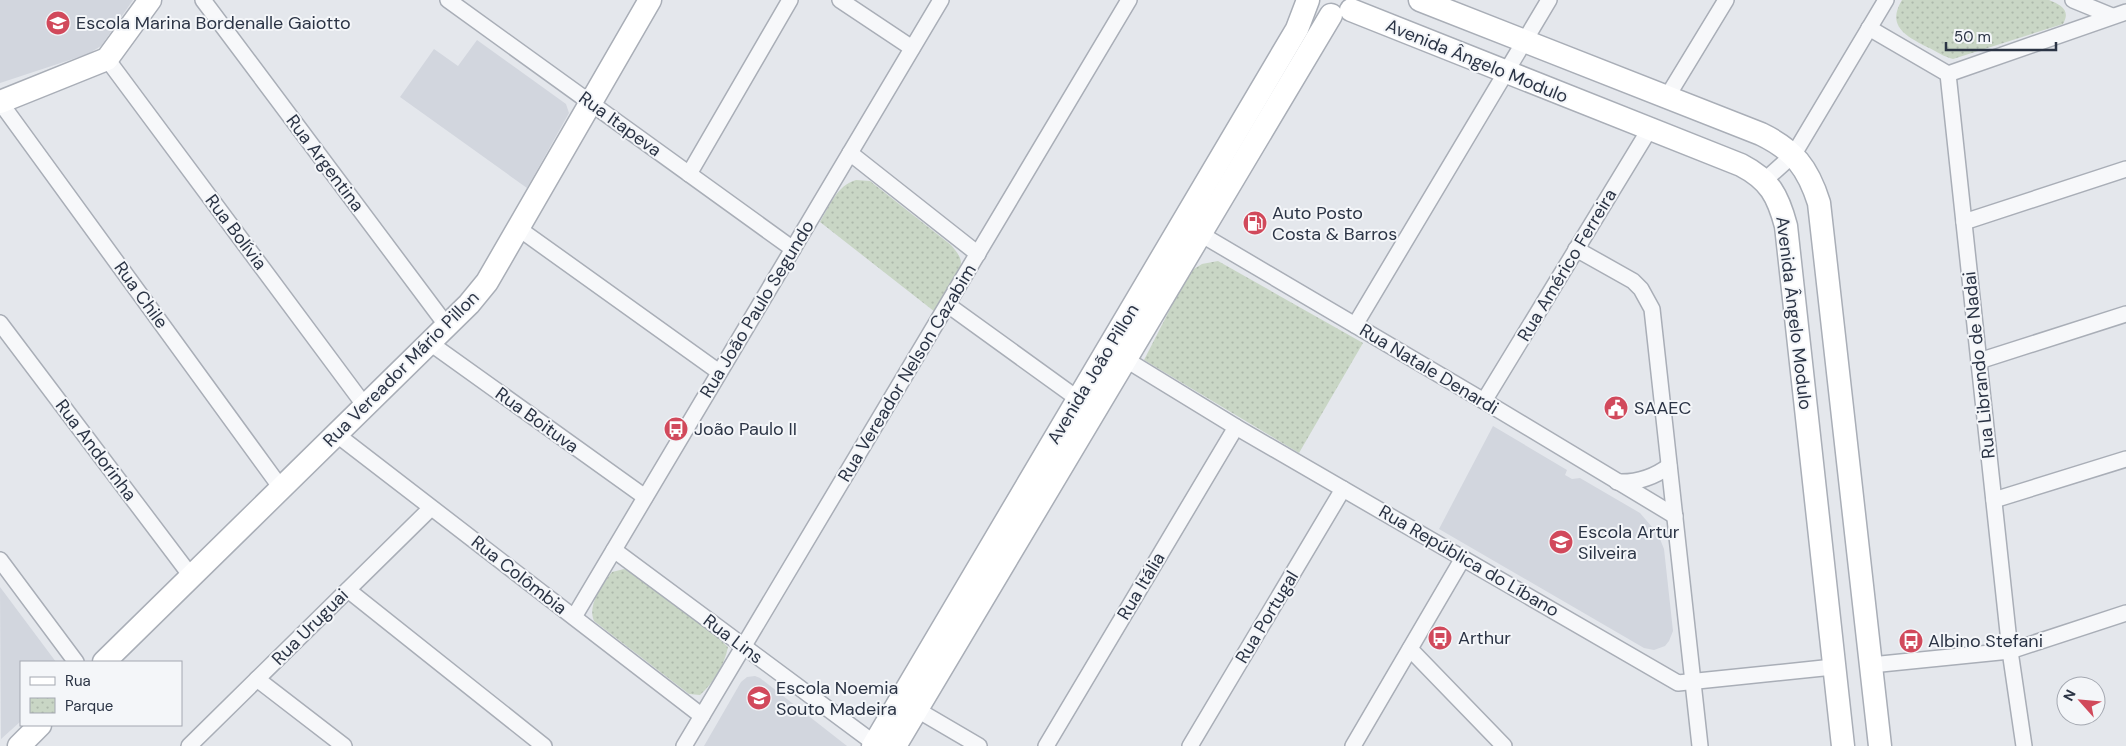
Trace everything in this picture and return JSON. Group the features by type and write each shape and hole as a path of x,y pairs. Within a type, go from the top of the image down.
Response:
{"street":[{"path":"0,102 107,59 150,0"},
{"name":"Rua Argentina","path":"203,0 447,326"},
{"name":"Rua Itapeva","path":"448,0 793,249"},
{"name":"Rua Vereador Mário Pillon","path":"105,661 469,304 487,282 650,0"},
{"path":"688,174 790,0"},
{"path":"840,0 912,48"},
{"name":"Rua João Paulo Segundo","path":"574,617 941,0"},
{"name":"Rua Vereador Nelson Cazabim","path":"684,746 1129,0"},
{"name":"Avenida Ângelo Modulo","path":"1309,0 1317,9 1347,8 1649,130 1741,165 1765,180 1778,199 1786,226 1843,746"},
{"name":"Avenida João Pillon","path":"1087,405 1125,359 1191,229 1297,29 1309,0"},
{"name":"Avenida Ângelo Modulo","path":"1420,0 1761,134 1782,144 1794,154 1807,172 1819,203 1880,746"},
{"path":"1355,325 1549,0"},
{"path":"1667,97 1726,0"},
{"path":"1765,180 1794,154 1886,0"},
{"path":"2073,0 2119,14"},
{"name":"Avenida João Pillon","path":"880,745 908,705 1191,229 1347,8"},
{"path":"1869,28 1948,74 2119,14"},
{"name":"Rua Bolívia","path":"107,59 365,406"},
{"name":"Rua Librando de Nadai","path":"1948,74 2010,651 2024,746"},
{"name":"Rua Chile","path":"0,102 282,488"},
{"name":"Rua Américo Ferreira","path":"1484,401 1649,130"},
{"path":"850,153 978,254"},
{"path":"1964,222 2126,169"},
{"path":"518,228 719,372"},
{"name":"Rua Natale Denardi","path":"1191,229 1675,516"},
{"path":"1576,249 1633,281 1641,289 1652,310 1700,746"},
{"path":"948,305 1087,405"},
{"path":"1979,362 2126,314"},
{"name":"Rua Andorinha","path":"0,323 191,576"},
{"name":"Rua Boituva","path":"430,343 645,497"},
{"name":"Rua República do Líbano","path":"1125,359 1236,427 1678,683 1833,667"},
{"name":"Rua Itália","path":"1046,746 1236,427"},
{"name":"Rua Colômbia","path":"336,434 702,716"},
{"path":"1994,500 2126,459"},
{"path":"1617,482 1646,479 1669,466"},
{"name":"Rua Portugal","path":"1190,746 1343,489"},
{"name":"Rua Uruguai","path":"189,746 432,508"},
{"name":"Rua Lins","path":"614,550 743,647 880,745"},
{"path":"1353,746 1463,558"},
{"path":"0,560 75,661"},
{"path":"348,590 544,746"},
{"path":"1828,614 1864,610"},
{"path":"1871,665 2010,651 2126,613"},
{"path":"1410,649 1504,746"},
{"path":"257,680 344,746"},
{"path":"908,705 979,746"},
{"path":"1839,715 1876,711"},
{"path":"19,746 39,726"}],"shaded area":[{"name":"Escola Marina Bordenalle Gaiotto","path":"0,0 133,0 101,46 88,54 0,83"},
{"path":"477,40 566,104 569,113 527,188 400,97 434,49 458,66"},
{"name":"Escola Artur Silveira","path":"1493,426 1567,470 1565,475 1572,479 1580,478 1640,513 1658,534 1664,549 1673,631 1665,646 1654,650 1644,648 1439,529"},
{"path":"0,587 55,661 20,661 20,722 1,739"},
{"name":"Escola Noemia Souto Madeira","path":"755,676 847,746 704,746 741,682 747,677"}],"green space":[{"path":"1902,0 2049,0 2061,6 2066,15 2063,24 1953,59 1912,39 1901,29 1896,17"},
{"path":"856,180 870,181 951,245 958,255 961,262 958,274 935,312 820,222 830,203 839,192 849,183"},
{"path":"1218,261 1363,343 1299,453 1144,360 1189,272 1202,264"},
{"path":"624,569 634,572 728,647 718,673 700,695 689,694 594,621 592,608 600,589 612,572"}],"place":[{"name":"Escola Marina Bordenalle Gaiotto","path":"58,23"},
{"name":"Auto Posto Costa & Barros","path":"1255,223"},
{"name":"SAAEC","path":"1616,408"},
{"name":"João Paulo II","path":"676,429"},
{"name":"Escola Artur Silveira","path":"1561,542"},
{"name":"Arthur","path":"1440,638"},
{"name":"Albino Stefani","path":"1911,641"},
{"name":"Escola Noemia Souto Madeira","path":"759,698"}]}
